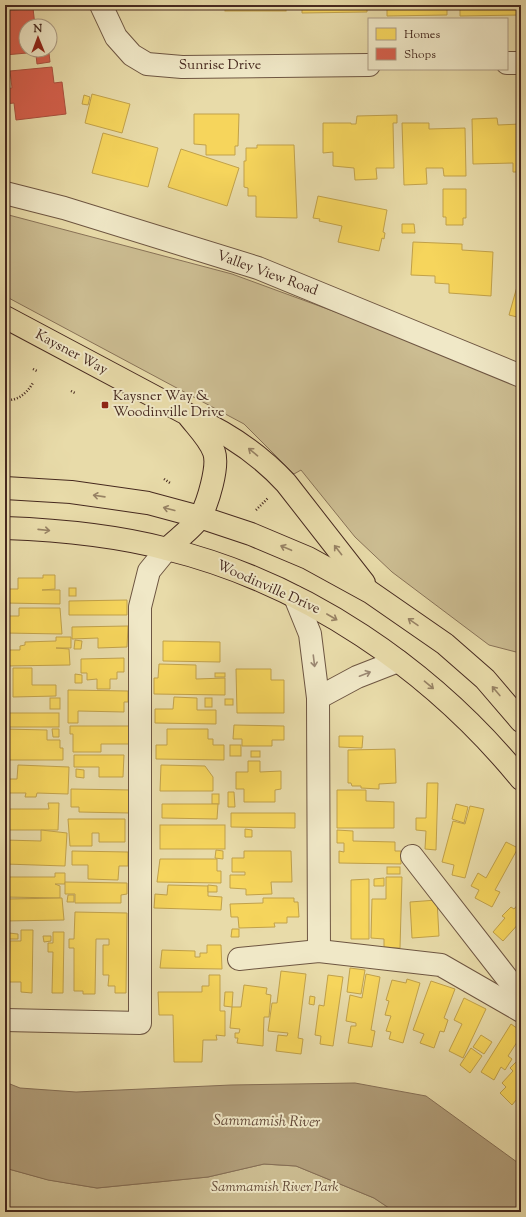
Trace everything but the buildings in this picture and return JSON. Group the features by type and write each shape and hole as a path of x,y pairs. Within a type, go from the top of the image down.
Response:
{"main road":[{"name":"Kaysner Way","path":"5,318 187,414 205,437 214,451 216,463 214,476 200,517 167,549"},
{"path":"187,414 235,439 276,472 370,592"},
{"path":"5,488 71,492 138,501 200,517 251,534 308,558 370,592 445,644 485,678 521,721"},
{"name":"Woodinville Drive","path":"5,528 83,534 167,549 254,578 295,597 336,620 398,661 447,700 480,731 521,779"}],"street":[{"name":"Sunrise Drive","path":"101,5 116,37 132,55 148,64 182,67 368,65"},
{"path":"508,63 521,63"},
{"name":"Valley View Road","path":"5,193 64,208 258,268 521,376"},
{"path":"5,1020 140,1023 140,607 149,571 167,549"},
{"path":"295,597 310,634 318,698 319,951"},
{"path":"318,698 357,677 398,661"},
{"path":"412,856 521,996"},
{"path":"240,959 319,951 442,965 521,1011"}],"path":[{"path":"33,369 38,371"},
{"path":"5,400 18,399 29,390 33,383"},
{"path":"72,390 76,393"},
{"path":"251,511 260,507 273,493"},
{"path":"5,1209 21,1212"},
{"path":"243,1212 276,1210 293,1212"}],"green space":[{"path":"5,214 232,274 521,380 521,648 516,652 489,645 392,572 355,537 301,470 294,474 244,424 5,296"},
{"name":"Sammamish River Park","path":"264,1164 296,1166 374,1198 395,1212 5,1212 5,1168 49,1180 97,1188 208,1177"}],"water":[{"name":"Sammamish River","path":"5,1082 20,1088 76,1092 231,1085 355,1083 426,1096 521,1165 521,1212 395,1212 374,1198 296,1166 264,1164 208,1177 97,1188 48,1180 5,1168"}],"place":[{"name":"Kaysner Way & Woodinville Drive","path":"105,405"}]}
